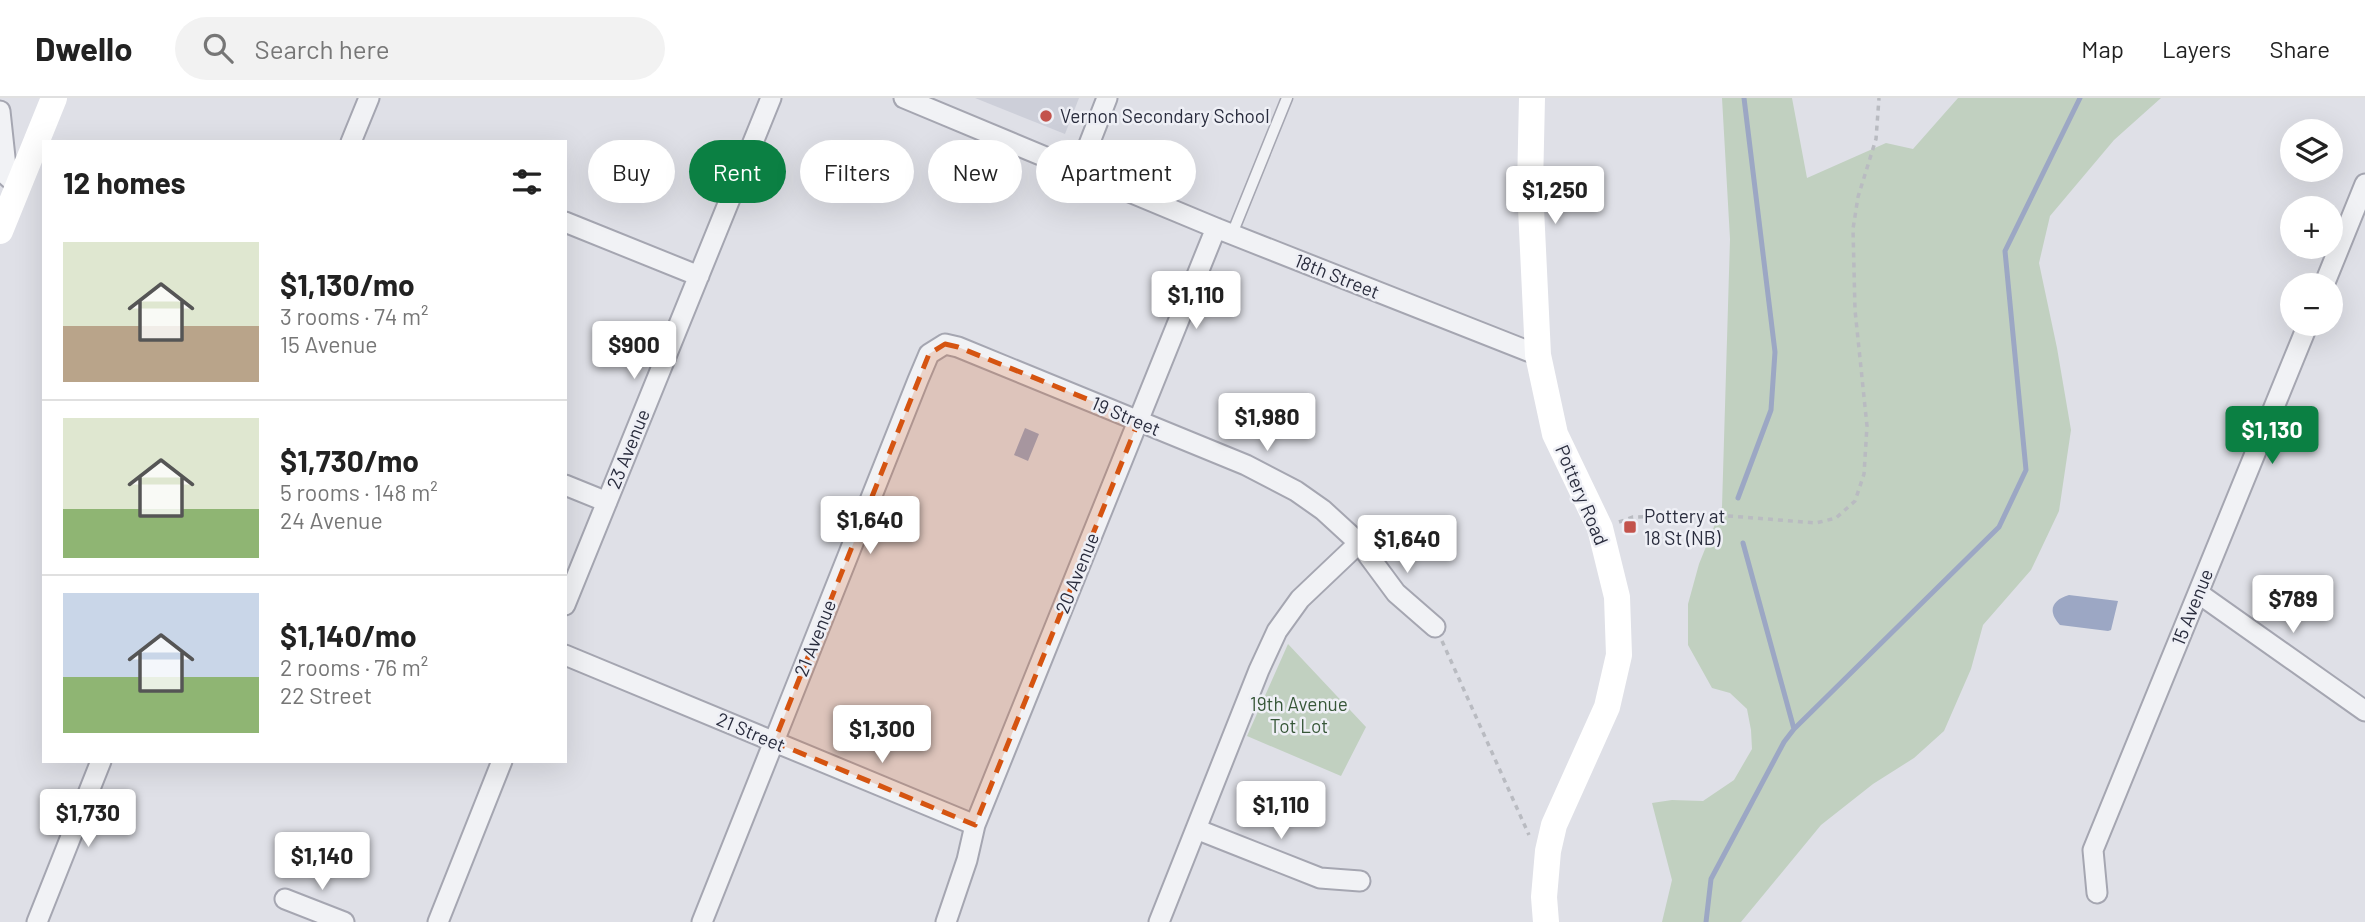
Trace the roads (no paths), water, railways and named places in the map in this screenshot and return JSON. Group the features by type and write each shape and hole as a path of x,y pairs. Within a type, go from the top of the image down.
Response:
{"street":[{"path":"0,231 54,98"},
{"path":"352,140 369,98"},
{"name":"23 Avenue","path":"567,600 771,98"},
{"name":"18th Street","path":"904,98 1036,152"},
{"path":"1091,140 1107,98"},
{"name":"Pottery Road","path":"1531,98 1530,187 1538,355 1555,434 1600,528 1617,597 1619,655 1607,707 1554,825 1548,851 1544,897 1546,922"},
{"path":"0,110 7,176 18,186"},
{"path":"2329,273 2361,204 2365,184"},
{"name":"18th Street","path":"1157,203 1538,355"},
{"path":"567,223 699,276"},
{"name":"20 Avenue","path":"946,922 967,860 975,825 1139,420 1224,231"},
{"name":"15 Avenue","path":"2097,893 2093,850 2303,336"},
{"name":"19 Street","path":"929,354 945,345 958,347 1268,475 1323,510 1359,542 1395,593 1435,627"},
{"name":"21 Avenue","path":"702,922 929,354"},
{"path":"567,486 607,502"},
{"path":"1158,922 1277,631 1300,599 1359,542"},
{"path":"2198,593 2365,711"},
{"name":"21 Street","path":"567,656 975,825"},
{"path":"37,922 100,763"},
{"path":"438,922 501,763"},
{"path":"1196,829 1320,878 1360,881"},
{"path":"285,899 344,922"}],"lane":[{"path":"1224,231 1287,98"}],"water":[{"path":"1025,428 1039,434 1028,461 1014,455"},
{"path":"2069,595 2118,601 2111,630 2060,625 2053,607"}],"waterway":[{"path":"1738,498 1771,410 1775,352 1744,98"},
{"path":"1706,922 1711,879 1784,742 1794,729 1999,527 2026,470 2005,251 2080,98"},
{"path":"1743,543 1794,729"}],"place":[{"name":"Vernon Secondary School","path":"1046,116"},
{"name":"Pottery at 18 St (NB)","path":"1630,527"}],"park label":[{"name":"19th Avenue Tot Lot","path":"1299,715"}]}
